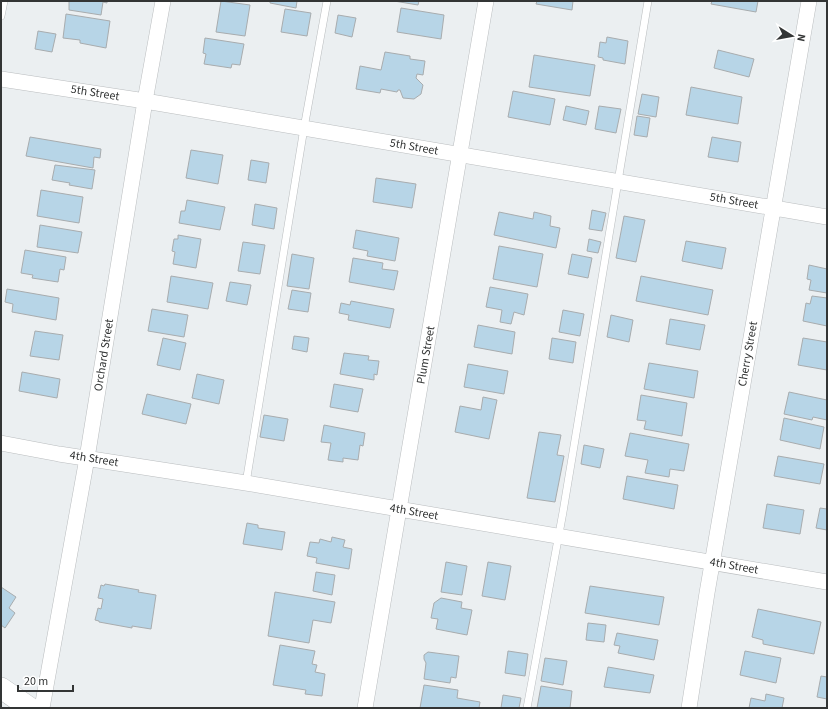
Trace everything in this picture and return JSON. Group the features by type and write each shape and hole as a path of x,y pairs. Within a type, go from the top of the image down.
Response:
{"main road":[{"path":"1,688 30,708"}],"street":[{"name":"Orchard Street","path":"42,708 163,1"},
{"name":"Plum Street","path":"365,708 486,1"},
{"name":"Cherry Street","path":"689,708 808,1"},
{"name":"5th Street","path":"1,79 145,101 827,217"},
{"name":"4th Street","path":"1,443 246,483 827,582"}],"lane":[{"path":"1,16 4,1"},
{"path":"246,483 304,128 327,1"},
{"path":"527,708 558,536 648,1"}],"building":[{"path":"69,1 107,1 107,3 103,2 101,15 69,10"},
{"path":"221,1 250,5 245,36 216,32"},
{"path":"270,1 297,1 296,8 270,3"},
{"path":"394,1 419,1 418,5"},
{"path":"537,1 573,1 572,10 536,4"},
{"path":"712,1 758,1 756,12 711,4"},
{"path":"401,8 444,15 441,39 397,32"},
{"path":"285,9 311,13 307,36 281,32"},
{"path":"66,14 110,21 106,48 80,43 80,40 63,38"},
{"path":"338,15 356,18 352,37 335,33"},
{"path":"38,31 56,34 52,52 35,49"},
{"path":"607,37 628,41 625,64 603,60 603,58 598,57 600,42 606,43"},
{"path":"205,38 244,44 240,65 232,64 231,68 204,64 206,54 203,53"},
{"path":"718,50 754,59 749,77 714,68"},
{"path":"385,52 410,56 410,59 425,61 423,75 417,74 416,78 423,85 421,94 414,99 403,98 400,90 397,92 381,89 380,93 356,89 360,66 381,70"},
{"path":"534,55 595,65 590,96 529,87"},
{"path":"691,87 742,97 738,124 686,115"},
{"path":"513,91 555,99 550,125 508,117"},
{"path":"642,94 659,97 656,117 638,114"},
{"path":"566,106 589,111 586,125 563,120"},
{"path":"599,106 621,109 616,133 595,129"},
{"path":"637,116 650,118 647,137 634,135"},
{"path":"30,137 101,149 100,158 94,157 93,168 26,156"},
{"path":"712,137 741,142 738,162 708,157"},
{"path":"191,150 223,155 218,184 186,178"},
{"path":"251,160 269,163 266,183 248,180"},
{"path":"55,165 95,170 92,189 52,180"},
{"path":"376,178 416,184 412,208 373,202"},
{"path":"41,190 83,197 79,223 37,216"},
{"path":"187,200 225,207 220,230 179,223 181,211 185,211"},
{"path":"255,204 277,208 274,229 252,225"},
{"path":"592,210 606,213 602,231 589,229"},
{"path":"499,212 533,219 534,212 551,216 550,226 560,228 556,248 494,235"},
{"path":"624,216 645,220 636,262 616,258"},
{"path":"40,225 82,232 78,253 37,247"},
{"path":"356,230 399,238 395,261 367,256 368,251 353,248"},
{"path":"178,235 201,239 196,268 173,264 175,252 172,251 174,239 178,239"},
{"path":"589,239 601,242 598,253 587,251"},
{"path":"686,241 726,248 722,269 682,261"},
{"path":"243,242 265,245 260,274 238,271"},
{"path":"499,246 543,254 537,287 493,279"},
{"path":"25,250 66,257 64,270 60,269 58,282 32,278 33,275 21,273"},
{"path":"292,254 314,258 309,289 287,286"},
{"path":"572,254 592,258 588,278 568,274"},
{"path":"353,258 383,263 382,269 398,271 394,290 349,282"},
{"path":"809,265 827,269 827,293 809,290 811,280 807,279"},
{"path":"171,276 213,283 208,309 167,302"},
{"path":"641,276 713,290 708,315 636,301"},
{"path":"230,282 251,285 247,305 226,301"},
{"path":"490,287 528,294 524,315 514,312 511,324 500,322 502,310 486,307"},
{"path":"7,289 59,298 56,320 12,312 13,304 5,302"},
{"path":"292,290 311,293 308,312 288,309"},
{"path":"812,296 827,298 827,326 803,321 806,303 810,304"},
{"path":"351,301 394,309 390,328 348,320 349,315 339,313 341,303 350,305"},
{"path":"152,309 188,315 184,337 148,331"},
{"path":"563,310 584,314 580,336 559,332"},
{"path":"611,315 633,320 629,342 607,337"},
{"path":"670,319 705,325 700,350 666,344"},
{"path":"478,325 515,332 512,354 474,347"},
{"path":"35,331 63,335 59,360 30,356"},
{"path":"294,336 309,338 307,352 292,349"},
{"path":"163,338 186,343 180,370 157,365"},
{"path":"552,338 576,342 573,363 549,359"},
{"path":"803,338 827,342 827,370 798,365"},
{"path":"344,353 369,356 368,360 379,361 377,375 374,374 374,380 340,374"},
{"path":"649,363 698,371 694,398 644,389"},
{"path":"468,364 508,371 504,394 464,387"},
{"path":"22,372 60,379 57,398 19,391"},
{"path":"197,374 224,380 219,404 192,398"},
{"path":"334,384 363,389 358,412 330,407"},
{"path":"789,392 827,400 827,420 813,417 812,420 784,414"},
{"path":"147,394 191,404 186,424 142,414"},
{"path":"641,395 687,403 682,436 644,429 646,421 637,420"},
{"path":"483,397 497,400 489,439 455,432 460,406 481,410"},
{"path":"264,415 288,419 284,441 260,437"},
{"path":"784,418 824,427 820,449 780,440"},
{"path":"324,425 365,433 363,446 360,445 358,460 343,458 343,462 328,460 331,443 321,442"},
{"path":"539,432 561,435 557,455 564,456 555,502 527,498"},
{"path":"630,433 689,444 684,471 670,469 669,477 645,473 648,460 625,456"},
{"path":"584,445 604,449 600,468 581,464"},
{"path":"778,456 824,464 820,484 774,476"},
{"path":"627,476 678,485 674,509 623,499"},
{"path":"767,504 804,510 800,534 763,528"},
{"path":"820,508 827,509 827,530 816,528"},
{"path":"247,523 258,525 258,528 285,532 282,550 243,544"},
{"path":"332,537 345,540 343,547 352,549 349,569 316,563 317,558 307,556 310,542 319,543 320,539 331,542"},
{"path":"446,562 467,566 462,595 441,592"},
{"path":"488,562 511,566 505,600 482,596"},
{"path":"316,572 335,575 332,595 313,591"},
{"path":"105,584 139,590 138,592 156,595 151,629 132,626 132,628 95,620 98,608 101,609 103,599 98,598 101,585 104,586"},
{"path":"590,586 664,597 659,625 585,613"},
{"path":"1,587 16,597 9,608 15,613 5,628 1,625"},
{"path":"275,592 335,602 331,623 313,620 309,643 268,636"},
{"path":"441,598 462,602 461,608 472,610 467,635 436,629 438,619 431,618 434,603"},
{"path":"758,609 821,622 814,654 763,644 763,640 752,637"},
{"path":"588,623 606,625 604,642 586,640"},
{"path":"617,633 658,640 654,660 618,653 620,646 614,645"},
{"path":"280,645 315,651 312,664 317,665 315,672 325,674 322,696 305,694 306,690 273,685"},
{"path":"508,651 528,654 525,676 505,673"},
{"path":"745,651 781,658 776,683 740,675"},
{"path":"428,652 459,656 456,678 451,677 450,683 424,679 426,663 424,655"},
{"path":"545,658 567,661 563,685 541,681"},
{"path":"608,667 654,675 650,693 604,687"},
{"path":"821,676 827,677 827,699 817,697"},
{"path":"424,685 458,690 457,698 480,702 479,708 420,708"},
{"path":"541,686 572,691 570,708 537,708"},
{"path":"766,694 784,698 782,708 749,708 751,698 765,701"},
{"path":"503,695 521,698 519,708 501,708"}]}
